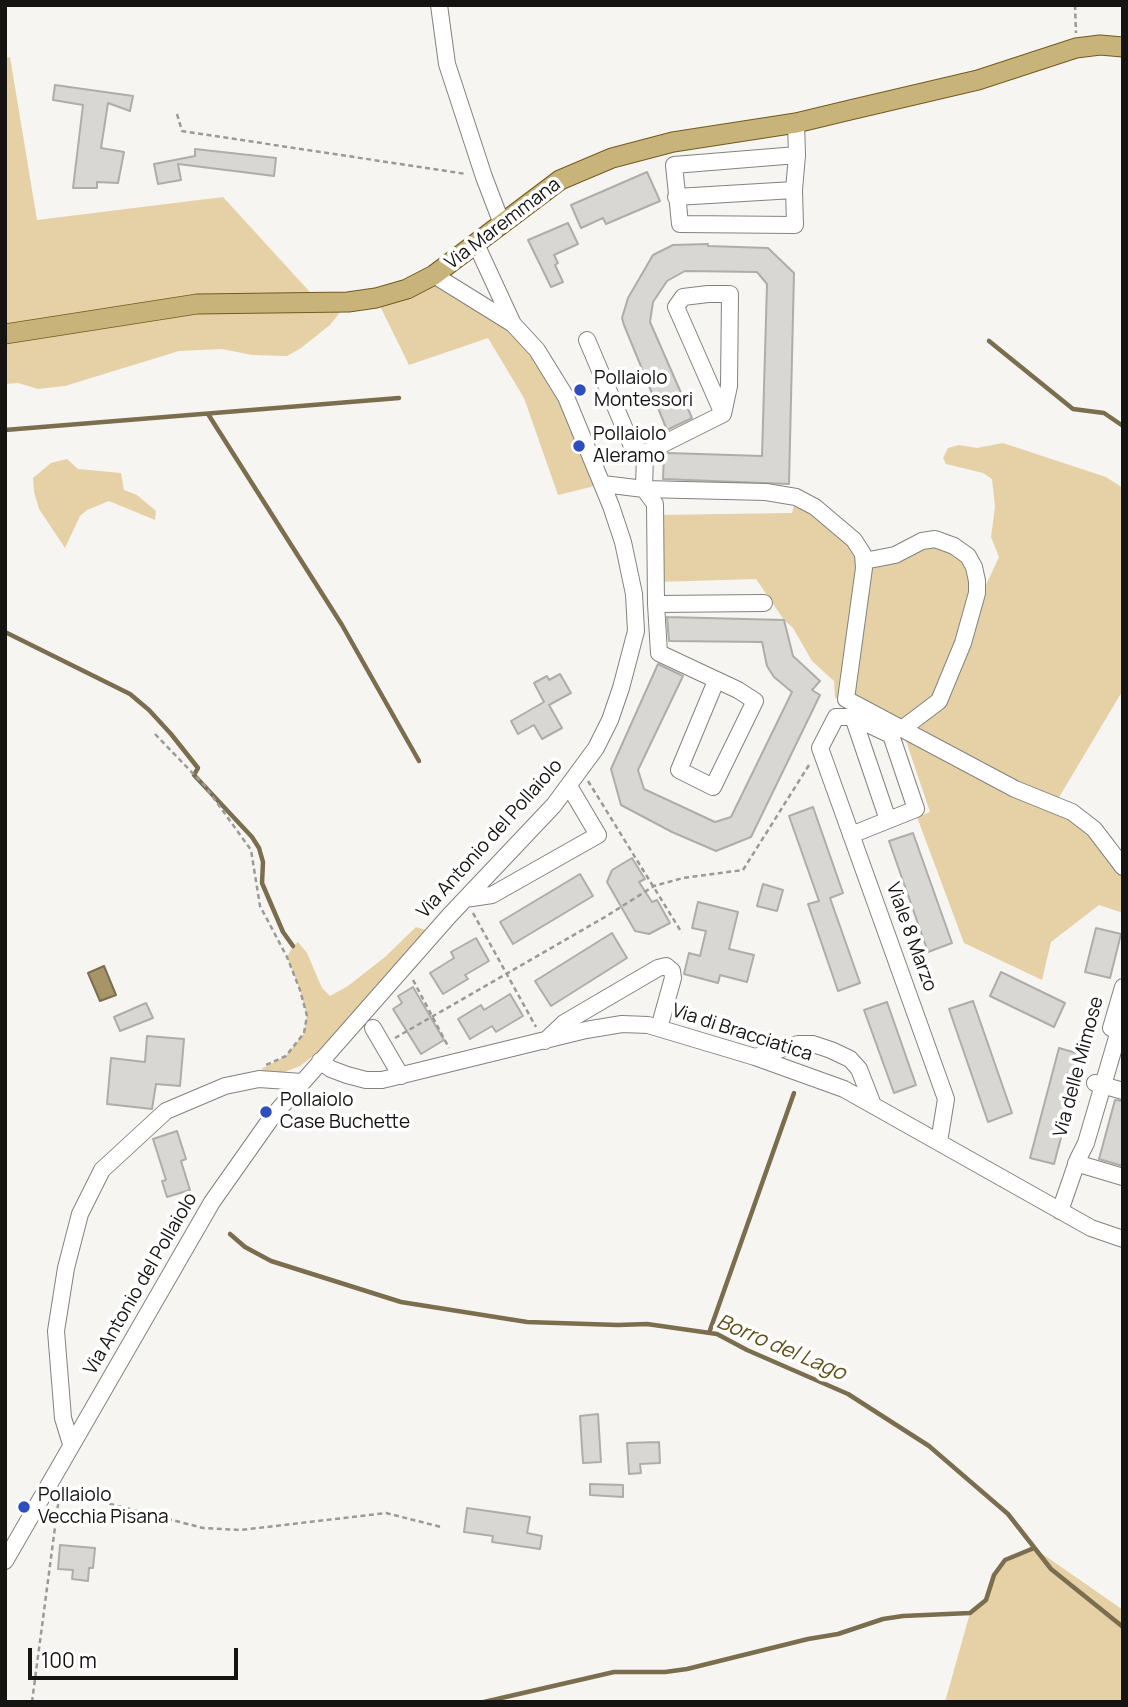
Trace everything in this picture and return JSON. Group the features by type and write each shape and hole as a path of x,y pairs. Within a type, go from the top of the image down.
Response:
{"main road":[{"name":"Via Maremmana","path":"5,334 197,304 348,302 376,298 407,289 434,275 560,180 612,158 673,142 796,123 978,80 1076,48 1100,45 1123,47"}],"street":[{"path":"439,5 447,64 502,223"},
{"path":"796,123 797,155 794,225 680,224 674,165 797,155"},
{"path":"676,197 794,190"},
{"name":"Via Antonio del Pollaiolo","path":"476,244 513,324"},
{"name":"Via Antonio del Pollaiolo","path":"5,1561 212,1202 275,1113 465,899 554,805 596,748 610,720 621,688 636,631 634,594 611,506 566,397 553,372 513,324 434,275"},
{"path":"730,294 729,386 723,414 676,307 683,297 730,294"},
{"path":"587,340 632,446 645,453"},
{"path":"645,453 723,414"},
{"path":"645,453 644,489 655,504 659,653 738,690 755,701 713,786 679,770 716,681"},
{"path":"603,484 644,489 766,492 796,497 816,507 840,526 863,554 846,699 1015,789 1072,812 1094,829 1123,867"},
{"path":"611,506 644,489"},
{"path":"864,561 895,555 922,541 935,539 954,546 968,556 974,567 977,593 963,643 939,701 902,729"},
{"path":"656,604 764,603"},
{"path":"820,748 836,717 853,718 891,734 916,809 851,835"},
{"path":"853,718 888,820"},
{"name":"Viale 8 Marzo","path":"820,748 946,1099 939,1142"},
{"path":"465,899 492,895 598,835 569,786"},
{"path":"544,1042 564,1023 658,968 666,966 672,971 674,978 659,1028"},
{"name":"Via delle Mimose","path":"1060,1211 1086,1143 1099,1084 1121,1010 1123,987"},
{"name":"Via di Bracciatica","path":"320,1061 331,1069 366,1080 382,1080 586,1030 622,1024 648,1025 844,1089 1091,1228 1123,1239"},
{"path":"373,1028 401,1076"},
{"path":"755,1058 798,1044 813,1044 831,1050 850,1059 859,1069 873,1105"},
{"name":"Via Antonio del Pollaiolo","path":"71,1444 63,1418 56,1331 66,1268 80,1214 102,1170 166,1111 225,1086 259,1079 302,1082"},
{"path":"1099,1084 1123,1091"},
{"path":"1077,1161 1123,1177"}],"path":[{"path":"1075,5 1076,48"},
{"path":"177,114 182,131 484,177"},
{"path":"155,734 205,786 251,850 260,906 287,957 300,990 307,1016 304,1033 286,1056 261,1069 259,1079"},
{"path":"383,1045 654,886 683,878 743,870 820,748"},
{"path":"581,770 682,933"},
{"path":"465,899 544,1042"},
{"path":"407,964 457,1063"},
{"path":"32,1702 60,1491 203,1528 241,1530 386,1513 441,1528"}],"shaded area":[{"path":"10,57 37,220 223,197 319,302 348,302 330,325 287,356 252,355 222,349 179,351 65,386 38,389 18,383 5,384 5,58"},
{"path":"434,275 537,350 603,484 558,495 524,398 488,338 409,365 376,298"},
{"path":"1003,443 1106,477 1123,488 1123,690 1055,804 1072,812 1123,867 1123,913 1099,905 1051,942 1042,980 964,943 917,817 930,812 902,729 846,699 835,698 834,681 812,661 793,628 784,620 756,579 656,582 655,515 792,513 796,497 863,554 922,541 954,546 984,589 999,557 991,537 995,507 992,479 983,473 946,464 943,458 948,448 959,445 977,448"},
{"path":"67,459 78,469 121,473 124,490 137,495 156,511 155,520 109,501 87,510 80,516 65,548 39,509 33,478 51,463"},
{"path":"416,927 426,930 321,1050 300,1066 282,1073 272,1075 261,1069 286,1056 304,1033 307,1016 287,957 293,946 298,942 307,953 322,988 330,996 348,986 385,957"},
{"path":"104,966 116,995 100,1001 88,973"},
{"path":"1034,1548 1123,1610 1123,1702 945,1702 970,1613 986,1600 994,1575 1005,1560"}],"building":[{"path":"55,85 133,96 130,111 108,103 101,148 124,152 118,183 97,182 97,188 73,188 83,105 53,100"},
{"path":"195,149 276,158 274,176 178,164 181,180 158,184 154,164 195,156"},
{"path":"647,172 660,201 606,224 603,218 581,228 571,205"},
{"path":"568,223 578,244 554,255 558,263 555,265 563,282 551,287 528,240"},
{"path":"708,244 768,248 794,273 789,484 663,479 664,455 668,453 762,456 767,284 757,272 685,271 667,281 653,302 650,322 692,418 667,430 622,318 628,298 653,255 673,245"},
{"path":"667,617 784,620 793,656 820,681 812,690 820,695 751,837 716,851 621,805 611,769 658,664 683,676 638,770 644,789 715,822 731,817 792,692 774,677 767,666 762,642 669,641"},
{"path":"560,674 571,693 549,705 562,728 542,739 534,725 518,734 511,721 544,702 534,683 547,676 549,680"},
{"path":"813,807 843,893 830,898 860,983 838,991 808,904 819,901 789,816"},
{"path":"913,833 952,943 928,952 889,841"},
{"path":"632,858 645,879 639,882 652,902 657,900 670,923 649,934 635,931 607,882 612,870"},
{"path":"580,874 593,896 513,944 500,922"},
{"path":"763,884 783,890 777,911 757,906"},
{"path":"698,902 738,912 729,949 754,955 747,982 720,975 718,983 684,974 689,953 700,956 706,931 692,928"},
{"path":"1096,928 1121,934 1110,978 1085,972"},
{"path":"612,933 627,958 551,1006 535,981"},
{"path":"476,938 489,961 465,975 468,979 443,994 430,973 454,958 451,952"},
{"path":"1001,972 1065,1003 1054,1027 990,996"},
{"path":"413,987 444,1040 421,1054 393,1009 402,1003 398,996"},
{"path":"510,994 523,1016 496,1032 492,1026 470,1039 458,1019 481,1005 484,1010"},
{"path":"973,1001 1012,1113 988,1122 949,1009"},
{"path":"887,1002 916,1085 894,1093 864,1010"},
{"path":"146,1003 153,1018 120,1031 114,1017"},
{"path":"147,1036 184,1039 180,1086 156,1084 152,1109 107,1104 111,1058 145,1062"},
{"path":"1059,1048 1083,1055 1054,1164 1030,1158"},
{"path":"1115,1100 1123,1101 1123,1166 1099,1159"},
{"path":"177,1131 186,1159 181,1161 190,1190 167,1197 162,1181 166,1180 153,1139"},
{"path":"598,1414 601,1462 583,1463 580,1416"},
{"path":"659,1442 660,1463 640,1464 641,1473 629,1474 627,1443"},
{"path":"590,1484 623,1485 623,1497 590,1495"},
{"path":"467,1508 530,1517 527,1533 542,1536 540,1549 492,1542 493,1536 464,1532"},
{"path":"60,1545 95,1548 93,1568 89,1568 88,1581 72,1579 73,1570 58,1569"}],"waterway":[{"path":"989,341 1073,409 1104,413 1123,426"},
{"path":"5,430 399,398"},
{"path":"208,414 342,625 419,761"},
{"path":"5,632 130,694 149,710 198,768 194,775 259,848 263,862 262,883 283,932 293,946"},
{"path":"709,1333 794,1093"},
{"name":"Borro del Lago","path":"230,1234 245,1247 271,1261 401,1302 527,1322 647,1324 717,1334 848,1394 929,1446 1008,1514 1051,1569 1123,1627"},
{"path":"484,1702 614,1672 687,1669 838,1634 883,1619 970,1613 986,1600 994,1575 1005,1560 1034,1548"}],"place":[{"name":"Pollaiolo Montessori","path":"580,390"},
{"name":"Pollaiolo Aleramo","path":"579,446"},
{"name":"Pollaiolo Case Buchette","path":"266,1112"},
{"name":"Pollaiolo Vecchia Pisana","path":"24,1507"}]}
